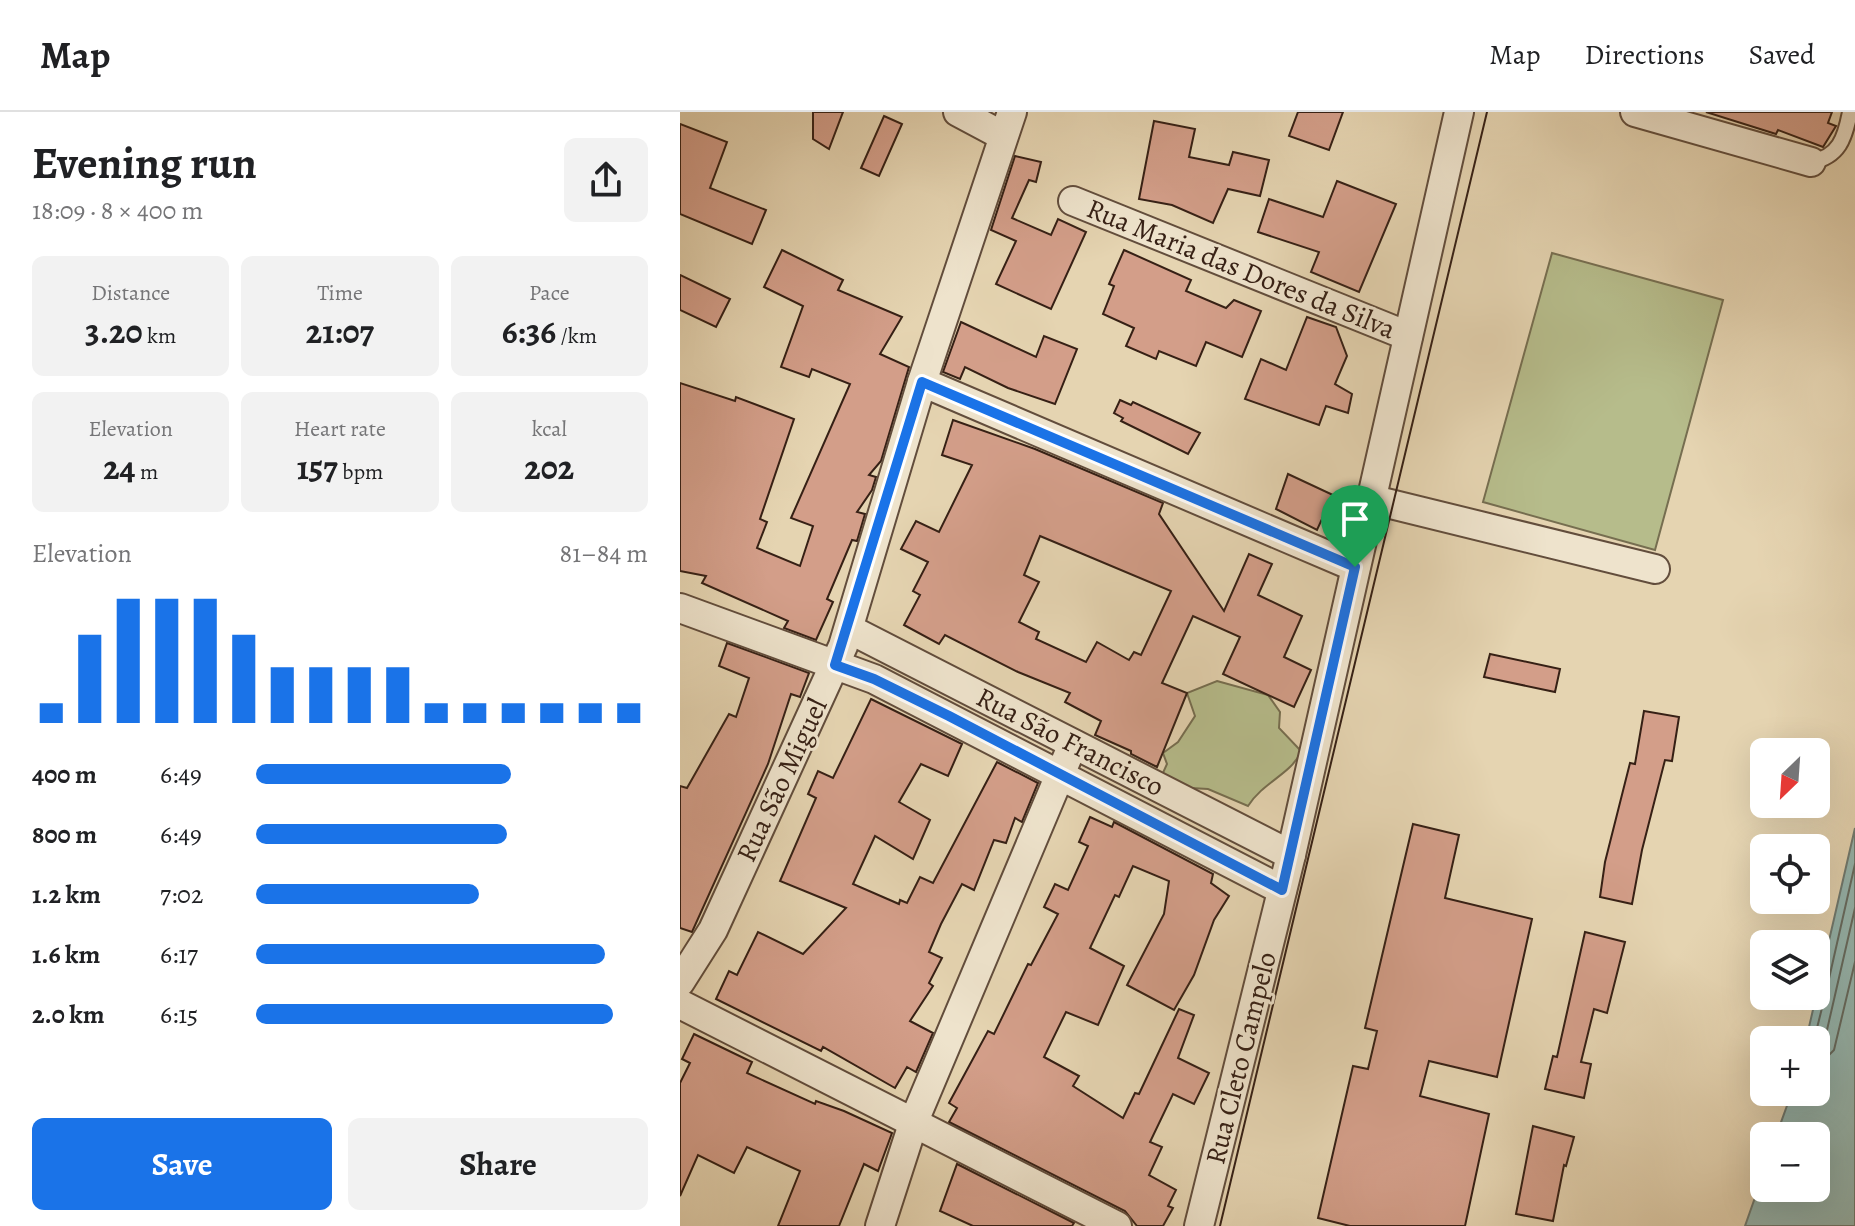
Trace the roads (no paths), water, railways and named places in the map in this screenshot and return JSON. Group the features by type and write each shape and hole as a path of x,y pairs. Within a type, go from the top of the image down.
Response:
{"street":[{"path":"958,112 1007,124"},
{"name":"Rua Cleto Campelo","path":"1199,1226 1291,855 1459,112"},
{"path":"1635,112 1811,162"},
{"name":"Rua São Miguel","path":"680,982 713,930 849,629 922,382 1007,124"},
{"name":"Rua Maria das Dores da Silva","path":"1073,201 1408,336"},
{"path":"922,382 1355,567"},
{"path":"1370,499 1655,569"},
{"name":"Rua São Francisco","path":"680,608 874,679 1061,773 1282,890"},
{"name":"Rua São Francisco","path":"849,629 1291,855"},
{"path":"880,1226 914,1121 1073,744"},
{"path":"680,1004 914,1121 1080,1219 1117,1226"}],"lane":[{"path":"1811,162 1827,159 1838,149 1850,112"}],"water":[{"path":"1855,828 1855,1226 1745,1226 1753,1202 1830,1202 1830,1122 1781,1122 1787,1106 1830,1106 1830,1026 1809,1026 1813,1010 1830,1010 1830,936"}],"tram line":[{"path":"1220,1226 1487,112"}]}
